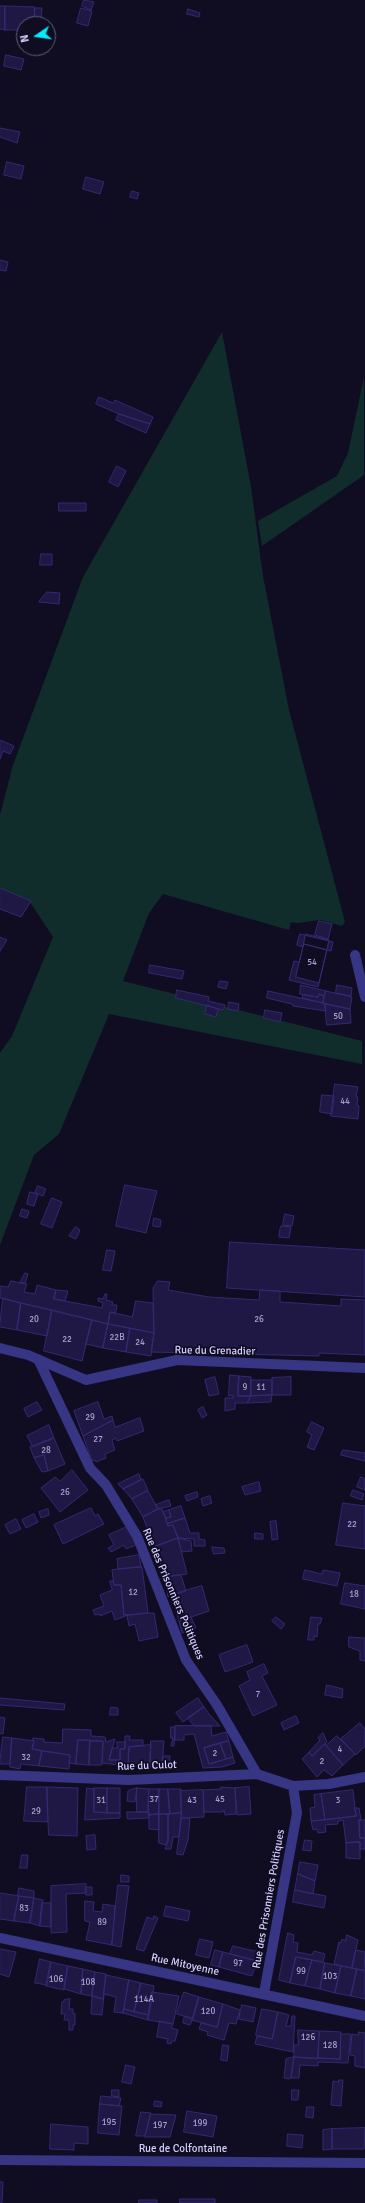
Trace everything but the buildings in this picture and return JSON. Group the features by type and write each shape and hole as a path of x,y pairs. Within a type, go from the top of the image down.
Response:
{"street":[{"path":"355,955 365,997"},
{"name":"Rue du Grenadier","path":"0,1348 38,1359 86,1380 177,1360 365,1368"},
{"name":"Rue des Prisonniers Politiques","path":"38,1359 90,1468 106,1485 137,1536 186,1660 217,1705 257,1774"},
{"name":"Rue du Culot","path":"0,1775 128,1780 257,1774 293,1786"},
{"path":"293,1786 329,1784 365,1777"},
{"name":"Rue des Prisonniers Politiques","path":"264,1993 297,1813 293,1786"},
{"name":"Rue Mitoyenne","path":"0,1938 264,1993 365,2016"},
{"name":"Rue de Colfontaine","path":"0,2160 365,2163"}],"green space":[{"path":"222,332 251,487 263,576 289,710 345,922 342,926 320,920 298,923 291,922 289,930 163,894 149,913 123,981 362,1041 362,1064 109,1014 59,1134 34,1155 0,1245 0,1053 12,1036 53,937 30,902 0,888 0,815 13,765 83,577"},
{"path":"364,377 364,475 262,546 258,521 337,476 348,453"}]}
